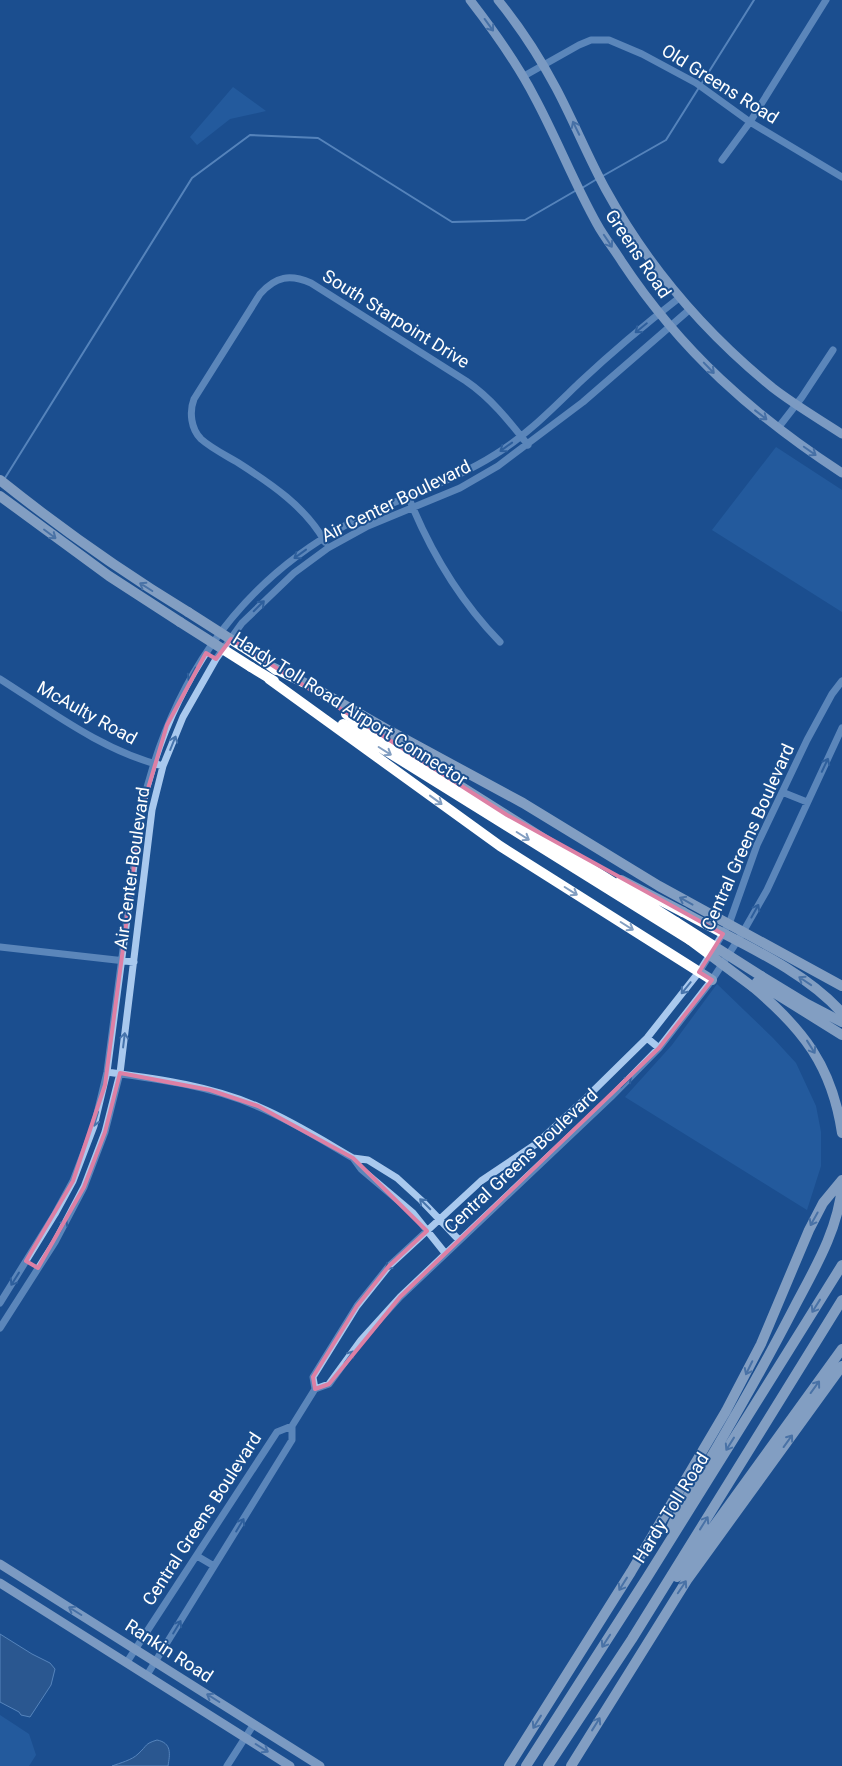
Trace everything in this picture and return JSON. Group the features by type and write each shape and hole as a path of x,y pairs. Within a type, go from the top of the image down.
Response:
{"highway":[{"name":"Hardy Toll Road Airport Connector","path":"0,480 67,532 125,573 507,815"},
{"name":"Hardy Toll Road Airport Connector","path":"0,496 109,576 180,622 675,926 690,940 757,981"},
{"path":"272,667 315,688 523,803 638,873 842,986"},
{"path":"270,679 500,846 712,980"},
{"path":"507,815 600,869 785,968 813,987 842,1013"},
{"path":"507,815 757,981 841,1034"},
{"path":"757,981 842,1022"},
{"path":"757,981 805,1037 821,1063 837,1105 842,1133"},
{"path":"509,1766 631,1572 726,1411 761,1344 808,1230 823,1204 842,1180"},
{"path":"648,1576 680,1510 732,1423 774,1347 830,1235 836,1219 842,1186"},
{"name":"Hardy Toll Road","path":"526,1766 648,1576 842,1265"},
{"name":"Hardy Toll Road","path":"548,1766 632,1639 842,1300"},
{"path":"632,1639 842,1349"},
{"path":"571,1766 687,1580 842,1366"}],"main road":[{"name":"Greens Road","path":"470,0 489,24 524,76 583,199 598,226 659,314 732,391 810,452 842,473"},
{"name":"Greens Road","path":"498,0 509,13 556,87 597,172 630,231 679,298 738,357 773,388 842,434"},
{"name":"Rankin Road","path":"0,1564 136,1648 320,1766"},
{"name":"Rankin Road","path":"0,1583 290,1766"}],"street":[{"path":"722,160 750,122 826,0"},
{"name":"Old Greens Road","path":"524,76 591,40 609,40 642,54 696,83 750,122 842,177"},
{"name":"South Starpoint Drive","path":"328,548 323,538 292,502 261,478 200,438 192,422 192,406 260,294 278,280 288,277 303,280 323,289 481,391 509,420 528,445"},
{"name":"Air Center Boulevard","path":"0,1303 73,1181 94,1126 108,1072 141,812 153,763 167,724 181,693 206,653 241,608 270,579 294,559 323,538 361,517 477,465 497,453 521,436 638,330 679,298"},
{"name":"Air Center Boulevard","path":"0,1328 54,1242 84,1187 105,1132 120,1073 152,810 163,766 183,717 216,659 242,623 294,573 328,548 368,526 460,488 498,466 583,402 689,310"},
{"path":"778,428 832,350"},
{"path":"408,496 431,548 454,587 486,628 500,642"},
{"path":"206,653 216,659"},
{"name":"McAulty Road","path":"0,679 115,749 163,766"},
{"name":"Central Greens Boulevard","path":"316,1389 312,1377 357,1306 389,1266 480,1181 536,1144 619,1066 646,1038 699,972 729,924 758,845 782,792 832,694 842,681"},
{"name":"Central Greens Boulevard","path":"147,1675 292,1440 292,1426 316,1389 329,1384 368,1333 400,1297 598,1109 659,1048 712,980 767,890 842,728"},
{"path":"782,792 807,802"},
{"path":"133,873 145,872"},
{"path":"0,947 134,962"},
{"path":"646,1038 659,1048"},
{"path":"108,1072 192,1086 240,1099 272,1113 353,1158 368,1160 397,1178 459,1240"},
{"path":"353,1158 362,1169 413,1213 445,1253"},
{"path":"73,1181 84,1187"},
{"path":"26,1261 38,1268"},
{"name":"Central Greens Boulevard","path":"127,1662 277,1432 292,1426"},
{"path":"197,1556 214,1566"},
{"path":"227,1766 254,1724"}],"highlighted area":[{"path":"231,639 507,815 723,934 699,972 712,980 659,1048 400,1297 329,1384 315,1389 313,1377 357,1306 389,1266 427,1231 353,1158 258,1106 210,1090 120,1073 105,1132 84,1187 38,1268 26,1261 73,1181 105,1085 141,812 167,725 206,653 216,659"}],"shaded area":[{"path":"233,87 266,111 230,119 197,145 190,137"},
{"path":"776,447 842,490 842,612 712,530"},
{"path":"717,984 796,1063 816,1106 821,1132 821,1166 807,1210 625,1097 672,1045"},
{"path":"0,1634 50,1663 55,1669 51,1685 30,1717 21,1715 0,1702"},
{"path":"0,1715 29,1734 36,1755 29,1766 0,1766"},
{"path":"157,1740 162,1741 168,1746 168,1766 112,1766 133,1758 148,1744"}],"waterway":[{"path":"601,177 666,140 754,0"},
{"path":"5,478 192,178 250,135 318,138 452,222 525,220 575,191"},
{"path":"582,188 597,179"}]}
